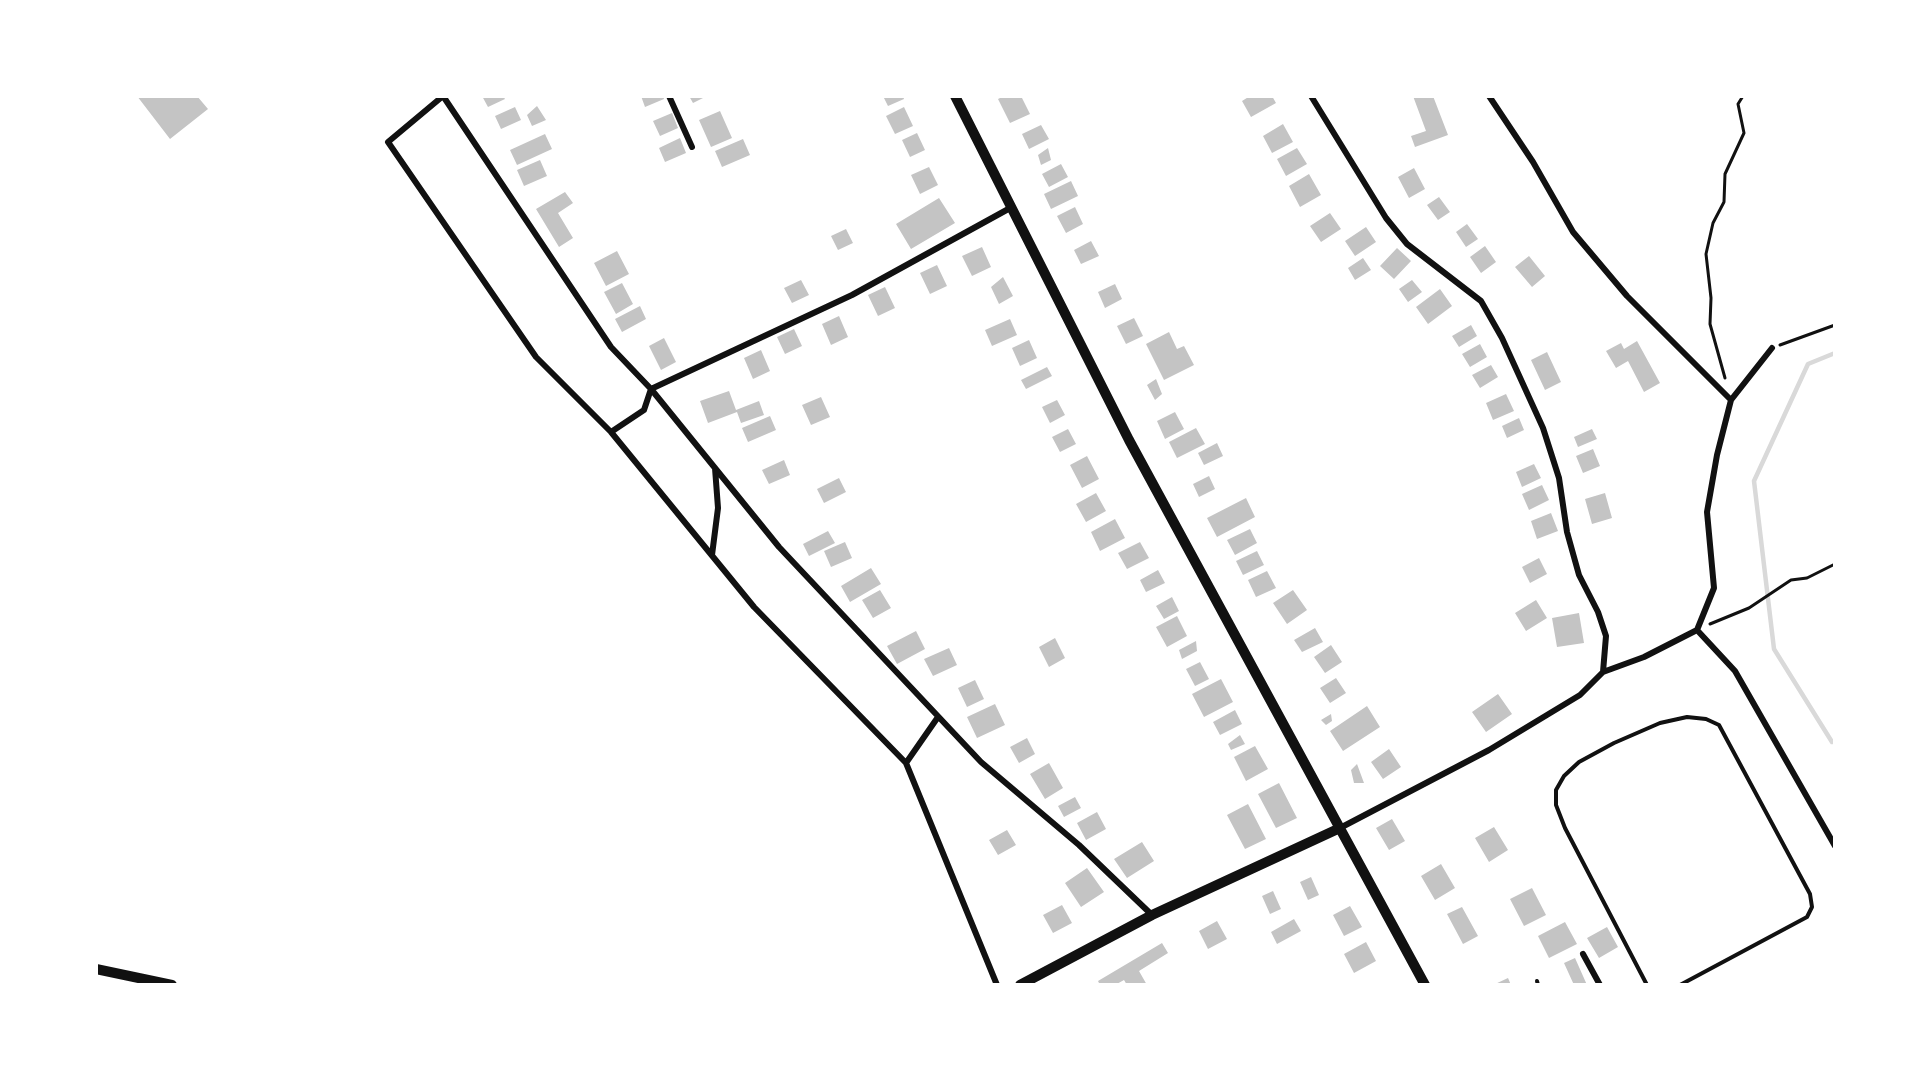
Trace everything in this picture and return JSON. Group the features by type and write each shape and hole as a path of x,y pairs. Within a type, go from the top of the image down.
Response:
{"main road":[{"path":"955,96 1129,440 1425,985"},
{"path":"1020,985 1152,915 1340,828"},
{"path":"96,969 172,985"}],"street":[{"path":"997,985 906,764 754,607 611,432 536,357 388,142 443,96 611,347 651,389 779,547 981,762 1079,845 1152,915"},
{"path":"669,96 692,147"},
{"path":"1311,96 1386,218 1407,244 1481,301 1502,338 1543,428 1559,478 1567,532 1579,575 1598,612 1606,636 1603,672"},
{"path":"1489,96 1533,162 1573,232 1627,296 1731,400"},
{"path":"611,432 644,410 651,389 852,295 1012,207"},
{"path":"1340,828 1489,750 1580,695 1603,672 1644,657 1697,630 1714,588 1707,512 1717,455 1731,400 1772,348"},
{"path":"712,555 712,539 718,508 715,468"},
{"path":"1697,630 1735,671 1835,846"},
{"path":"906,764 938,717"},
{"path":"1583,954 1600,985"}],"lane":[{"path":"1647,985 1565,828 1556,805 1556,790 1564,776 1579,762 1614,743 1660,723 1687,717 1706,719 1719,725 1810,894 1812,907 1807,917 1680,985"}],"path":[{"path":"1731,400 1710,324 1712,298 1706,254 1713,223 1724,202 1725,174 1744,133 1738,104 1743,96"},
{"path":"1772,348 1835,325"},
{"path":"1697,630 1749,608 1791,580 1807,578 1835,564"}],"building":[{"path":"137,96 197,96 208,109 170,139"},
{"path":"482,96 503,96 505,99 488,107"},
{"path":"641,96 663,96 664,99 645,107"},
{"path":"689,96 707,96 693,103"},
{"path":"883,96 903,96 904,99 888,106"},
{"path":"1004,96 1021,96 1030,114 1010,123 998,99"},
{"path":"1250,96 1272,96 1276,103 1251,117 1242,101"},
{"path":"1413,96 1433,96 1448,135 1415,147 1411,136 1426,131"},
{"path":"537,106 546,120 532,126 527,115"},
{"path":"515,107 521,120 501,129 495,116"},
{"path":"904,107 913,126 895,134 886,116"},
{"path":"720,111 732,138 711,147 699,120"},
{"path":"672,113 678,128 660,136 653,121"},
{"path":"1283,124 1293,142 1272,153 1263,136"},
{"path":"1041,125 1049,139 1029,149 1022,134"},
{"path":"917,133 925,150 910,157 902,140"},
{"path":"545,134 552,149 517,165 510,150"},
{"path":"680,138 686,153 665,162 659,148"},
{"path":"743,139 750,155 722,167 715,151"},
{"path":"1048,148 1051,160 1041,165 1038,155"},
{"path":"1297,148 1307,164 1286,176 1277,159"},
{"path":"540,160 547,176 524,186 517,170"},
{"path":"1061,164 1068,177 1049,187 1042,174"},
{"path":"929,167 938,185 920,194 911,175"},
{"path":"1414,168 1425,189 1409,198 1398,177"},
{"path":"1309,174 1321,195 1300,207 1289,186"},
{"path":"1071,181 1078,196 1051,209 1044,194"},
{"path":"565,192 573,203 558,213 573,238 559,247 536,209"},
{"path":"1439,197 1450,212 1438,220 1427,205"},
{"path":"939,198 955,223 911,249 896,224"},
{"path":"1075,207 1083,224 1066,233 1057,216"},
{"path":"1330,213 1341,229 1321,242 1310,226"},
{"path":"1467,224 1478,239 1466,247 1456,232"},
{"path":"1366,227 1376,242 1355,256 1345,241"},
{"path":"846,229 853,243 838,250 831,236"},
{"path":"1091,241 1099,256 1081,264 1074,250"},
{"path":"1485,246 1496,262 1481,273 1470,257"},
{"path":"982,247 991,267 972,276 962,256"},
{"path":"1397,248 1411,261 1394,279 1380,266"},
{"path":"617,251 629,274 606,286 594,263"},
{"path":"1529,256 1545,276 1532,287 1515,267"},
{"path":"1363,258 1371,270 1355,280 1348,268"},
{"path":"937,265 947,286 930,294 920,273"},
{"path":"1003,277 1013,296 999,304 991,287"},
{"path":"801,280 809,295 792,303 784,288"},
{"path":"1412,280 1422,292 1408,302 1399,289"},
{"path":"622,283 633,304 616,314 604,292"},
{"path":"1115,284 1122,299 1105,308 1098,292"},
{"path":"885,287 895,308 878,316 868,295"},
{"path":"1440,289 1452,306 1428,324 1416,307"},
{"path":"640,306 646,319 622,332 615,319"},
{"path":"839,316 848,337 831,345 822,324"},
{"path":"1134,318 1143,336 1126,344 1117,326"},
{"path":"1010,319 1017,335 992,346 985,330"},
{"path":"1471,325 1477,336 1459,347 1452,336"},
{"path":"794,329 802,346 785,354 777,337"},
{"path":"1169,332 1177,349 1184,346 1194,365 1164,380 1146,344"},
{"path":"664,338 676,362 661,370 649,346"},
{"path":"1029,340 1037,358 1020,366 1012,348"},
{"path":"1637,341 1660,383 1644,392 1628,361 1616,368 1606,351 1621,343 1624,349"},
{"path":"1480,344 1487,357 1470,367 1462,354"},
{"path":"761,350 770,371 753,379 744,358"},
{"path":"1547,352 1561,382 1545,390 1531,360"},
{"path":"1491,365 1498,377 1480,388 1472,375"},
{"path":"1047,367 1052,376 1026,389 1021,380"},
{"path":"1156,379 1162,394 1155,400 1147,385"},
{"path":"729,391 736,410 759,401 764,415 741,423 737,412 708,423 700,401"},
{"path":"1506,394 1514,411 1493,420 1486,403"},
{"path":"821,397 830,417 811,425 802,405"},
{"path":"1057,400 1065,415 1050,423 1042,407"},
{"path":"1175,412 1184,429 1165,439 1157,421"},
{"path":"770,416 776,430 748,442 742,428"},
{"path":"1519,418 1524,430 1507,438 1502,426"},
{"path":"1196,428 1205,444 1177,458 1169,442"},
{"path":"1068,429 1076,444 1060,452 1052,437"},
{"path":"1592,429 1597,439 1578,447 1574,437"},
{"path":"1217,443 1223,456 1204,465 1198,453"},
{"path":"1593,449 1600,466 1583,473 1576,456"},
{"path":"1087,456 1099,479 1082,488 1070,465"},
{"path":"784,460 790,475 769,484 762,470"},
{"path":"1534,464 1541,478 1522,487 1516,472"},
{"path":"1209,476 1215,489 1199,497 1193,484"},
{"path":"839,478 846,492 824,503 817,489"},
{"path":"1542,485 1549,500 1529,510 1522,494"},
{"path":"1096,493 1106,511 1086,522 1076,504"},
{"path":"1605,493 1612,518 1592,524 1585,499"},
{"path":"1246,498 1255,517 1217,537 1207,518"},
{"path":"1551,513 1558,531 1537,539 1531,521"},
{"path":"1115,519 1125,538 1100,551 1091,532"},
{"path":"1250,529 1257,543 1235,555 1227,540"},
{"path":"828,531 835,543 809,556 803,544"},
{"path":"845,542 852,558 831,567 824,551"},
{"path":"1140,542 1149,558 1127,569 1118,553"},
{"path":"1257,551 1264,565 1243,575 1236,561"},
{"path":"1539,558 1547,574 1530,583 1522,567"},
{"path":"871,568 881,584 850,602 841,586"},
{"path":"1158,570 1165,583 1146,592 1140,580"},
{"path":"1267,571 1276,588 1256,597 1248,580"},
{"path":"880,590 891,608 873,618 862,600"},
{"path":"1293,590 1307,610 1287,624 1273,603"},
{"path":"1172,597 1179,611 1164,619 1156,606"},
{"path":"1536,600 1547,618 1526,631 1515,613"},
{"path":"1579,613 1584,643 1557,647 1552,618"},
{"path":"1177,616 1187,636 1167,647 1156,627"},
{"path":"1315,628 1323,642 1302,652 1294,640"},
{"path":"916,631 925,649 897,664 887,646"},
{"path":"1055,638 1065,658 1049,667 1039,647"},
{"path":"1196,641 1197,651 1182,659 1179,650"},
{"path":"1331,645 1342,662 1325,673 1314,657"},
{"path":"949,648 957,665 933,676 924,659"},
{"path":"1200,662 1209,679 1195,686 1186,669"},
{"path":"1336,678 1346,693 1330,703 1320,688"},
{"path":"1221,679 1233,702 1204,717 1192,694"},
{"path":"975,680 984,699 967,707 958,688"},
{"path":"1498,694 1512,714 1486,732 1472,712"},
{"path":"995,704 1005,725 977,738 967,717"},
{"path":"1367,706 1380,727 1343,751 1330,731"},
{"path":"1235,710 1242,724 1220,735 1213,722"},
{"path":"1331,714 1332,721 1326,725 1321,720"},
{"path":"1240,735 1245,744 1231,750 1228,744"},
{"path":"1027,738 1035,754 1019,763 1010,747"},
{"path":"1255,746 1268,769 1246,781 1234,757"},
{"path":"1389,749 1401,767 1383,779 1371,762"},
{"path":"1049,763 1063,788 1045,799 1030,774"},
{"path":"1357,764 1364,783 1354,783 1351,770"},
{"path":"1279,783 1297,818 1276,828 1258,794"},
{"path":"1075,797 1081,808 1064,817 1058,806"},
{"path":"1248,804 1266,839 1245,849 1227,815"},
{"path":"1097,812 1106,829 1086,840 1077,823"},
{"path":"1392,819 1405,841 1389,850 1376,828"},
{"path":"1494,827 1508,850 1489,862 1475,838"},
{"path":"1007,830 1016,845 998,855 989,840"},
{"path":"1142,842 1154,861 1127,878 1114,859"},
{"path":"1441,864 1455,888 1435,900 1421,876"},
{"path":"1087,868 1104,892 1081,907 1065,883"},
{"path":"1311,877 1319,895 1308,900 1300,882"},
{"path":"1532,888 1546,915 1524,926 1510,899"},
{"path":"1273,891 1281,909 1270,914 1262,896"},
{"path":"1062,905 1072,923 1053,933 1043,915"},
{"path":"1350,906 1362,927 1344,936 1333,915"},
{"path":"1462,907 1478,936 1463,944 1447,914"},
{"path":"1294,919 1301,931 1277,944 1271,932"},
{"path":"1217,921 1227,939 1208,949 1199,931"},
{"path":"1565,922 1577,944 1549,958 1538,936"},
{"path":"1607,927 1618,947 1599,958 1587,938"},
{"path":"1366,942 1376,961 1354,973 1344,954"},
{"path":"1162,943 1168,953 1139,971 1147,985 1127,985 1124,980 1115,985 1100,985 1098,981"},
{"path":"1575,958 1587,985 1574,985 1564,963"},
{"path":"1508,978 1511,985 1493,985"}],"waterway":[{"path":"1832,742 1774,649 1754,481 1808,364 1835,353"}]}
